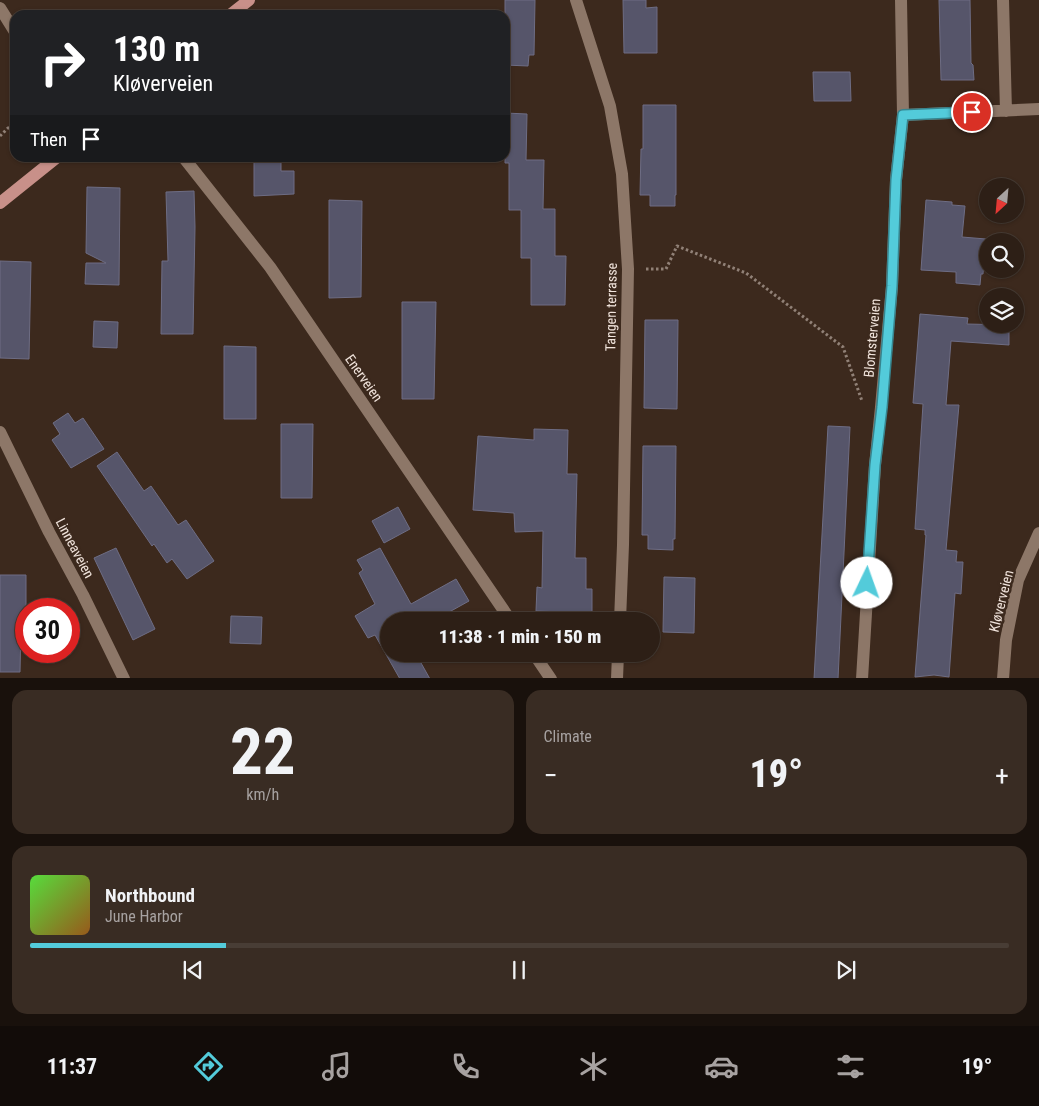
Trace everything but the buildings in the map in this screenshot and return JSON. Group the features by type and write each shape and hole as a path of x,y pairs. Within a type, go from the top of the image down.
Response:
{"main road":[{"path":"236,10 249,0"},
{"path":"0,203 51,162"}],"street":[{"name":"Tangen terrasse","path":"576,0 610,106 622,174 628,269 620,612"},
{"name":"Blomsterveien","path":"862,678 875,465 892,286 896,180 903,115 901,0"},
{"path":"1003,0 1006,111"},
{"path":"0,8 10,24"},
{"path":"903,115 1039,109"},
{"name":"Enerveien","path":"187,162 270,267 505,612"},
{"name":"Linneaveien","path":"0,432 49,532 84,595 124,678"},
{"name":"Kløverveien","path":"1003,678 1006,640 1018,580 1039,533"},
{"path":"540,662 551,678"},
{"path":"617,678 618,662"}],"path":[{"path":"0,136 10,127"},
{"path":"628,269 666,269 677,246 746,273 843,347 862,401 882,407"}],"route":[{"path":"867,583 875,465 892,286 896,180 903,115 972,112"}]}
